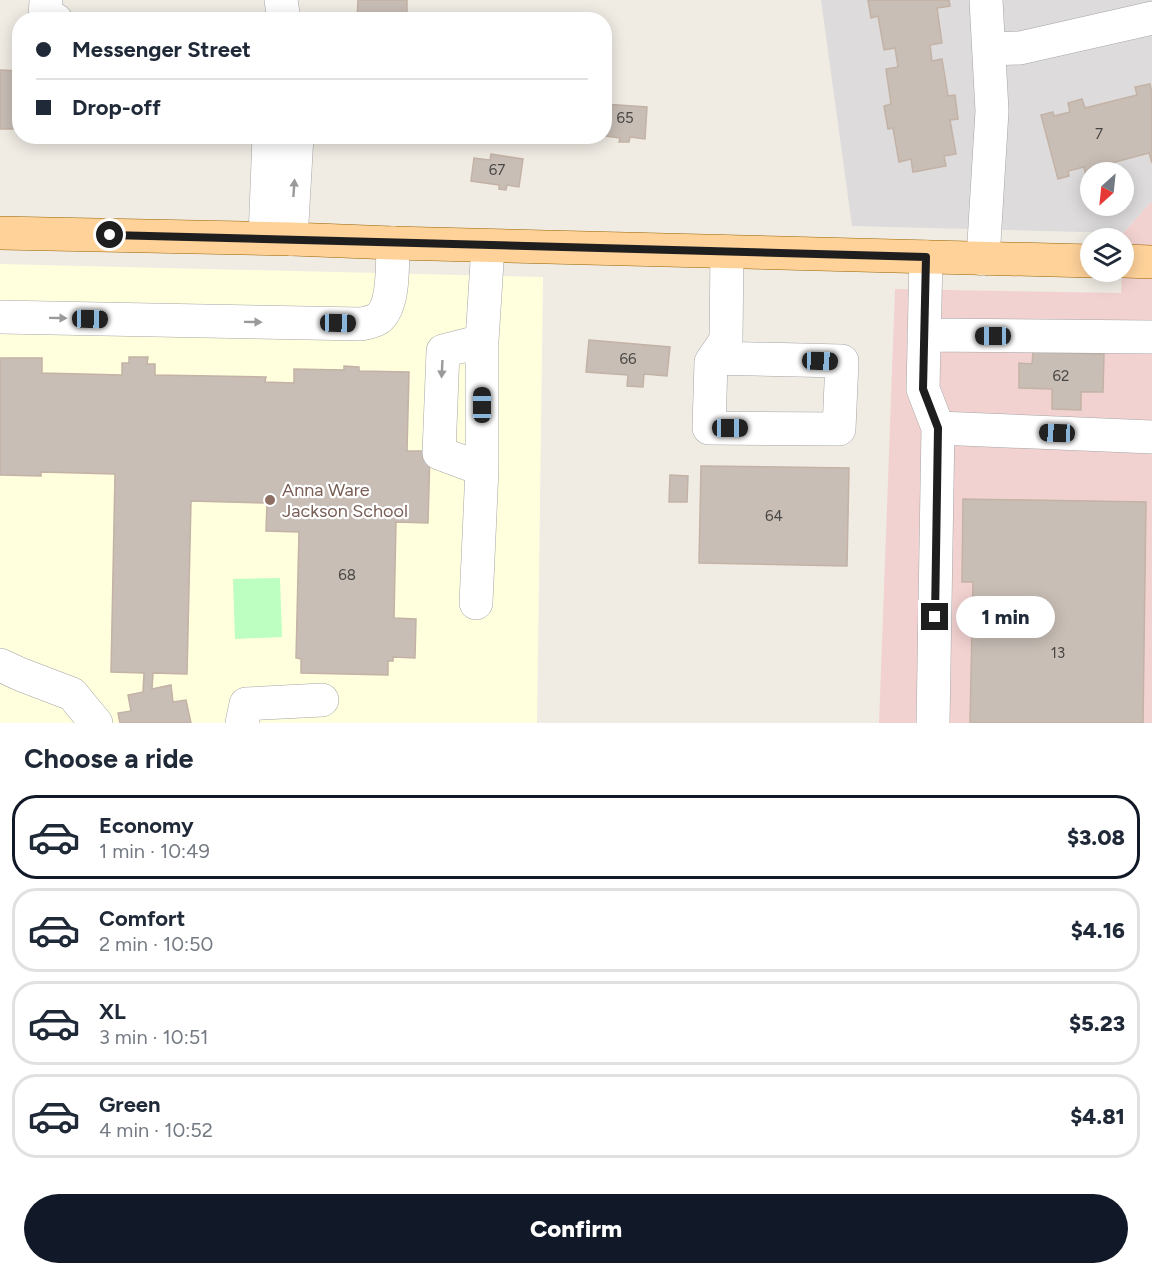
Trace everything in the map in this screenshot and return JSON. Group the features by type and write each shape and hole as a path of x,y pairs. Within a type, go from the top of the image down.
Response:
{"main road":[{"path":"0,233 278,238 488,246 1080,261"},
{"path":"1134,261 1152,262"}],"street":[{"path":"983,259 992,111 986,0"},
{"path":"989,49 1020,48 1152,18"},
{"path":"270,144 278,238"},
{"path":"278,238 296,144"},
{"path":"0,317 361,324 380,317 389,300 393,243"},
{"path":"476,603 482,469 482,341 488,246"},
{"path":"714,358 726,340 727,252"},
{"path":"926,257 923,389 938,428 933,723"},
{"path":"924,335 1152,337"},
{"path":"482,341 443,351 439,453 482,469"},
{"path":"938,428 1152,437"},
{"path":"0,665 72,694 96,723"},
{"path":"242,723 246,704 322,700"}],"shaded area":[{"path":"821,0 1152,0 1152,201 1128,228 1080,228 1080,232 852,226"},
{"path":"1152,201 1152,723 879,723 895,289 1121,293 1122,282 1134,282 1134,228 1128,228"},
{"name":"Anna Ware Jackson School","path":"0,264 543,277 537,723 0,723"}],"green space":[{"path":"280,578 282,637 235,639 233,579"}],"building":[{"path":"358,0 407,0 407,12 357,12"},
{"path":"868,0 949,0 950,6 937,8 942,43 930,45 932,61 942,59 948,96 955,95 958,119 950,120 956,154 944,156 946,166 913,172 911,159 899,162 893,128 888,129 884,106 891,104 886,69 898,67 895,48 884,50 878,16 871,18"},
{"path":"0,70 12,71 12,129 0,129"},
{"path":"1150,84 1152,163 1149,153 1115,162 1080,162 1080,168 1068,171 1069,176 1058,179 1041,115 1053,112 1054,116 1070,112 1068,103 1082,99 1085,108 1137,95 1135,87"},
{"path":"612,105 647,107 645,139 630,137 629,142 619,142 620,138 612,137"},
{"path":"491,154 523,159 519,187 507,185 506,190 499,189 499,185 471,181 474,158 490,160"},
{"path":"589,340 670,347 667,376 644,374 643,387 627,386 628,375 586,372"},
{"path":"1033,352 1104,354 1103,392 1081,392 1081,410 1052,409 1052,389 1019,388 1019,363 1032,364"},
{"path":"129,357 148,357 147,364 155,364 155,375 266,377 265,382 294,383 294,369 344,370 344,366 359,367 359,371 409,372 407,451 430,451 428,523 396,522 394,618 416,619 415,658 393,657 393,661 388,661 388,675 301,673 301,659 296,658 299,532 266,531 267,503 191,501 187,674 153,673 152,689 171,685 173,702 186,700 191,723 120,723 118,713 131,711 128,695 143,692 144,673 111,672 115,474 41,472 41,476 0,475 0,358 42,358 42,373 122,375 122,363 129,363"},
{"path":"701,466 849,468 847,566 699,563"},
{"path":"670,475 688,476 687,502 669,502"},
{"path":"963,499 1146,502 1143,723 970,723 973,582 962,582"}],"place":[{"name":"Anna Ware Jackson School","path":"270,500"}],"route":[{"path":"110,235 291,238 393,243 926,257 923,389 938,428 935,617"}]}
